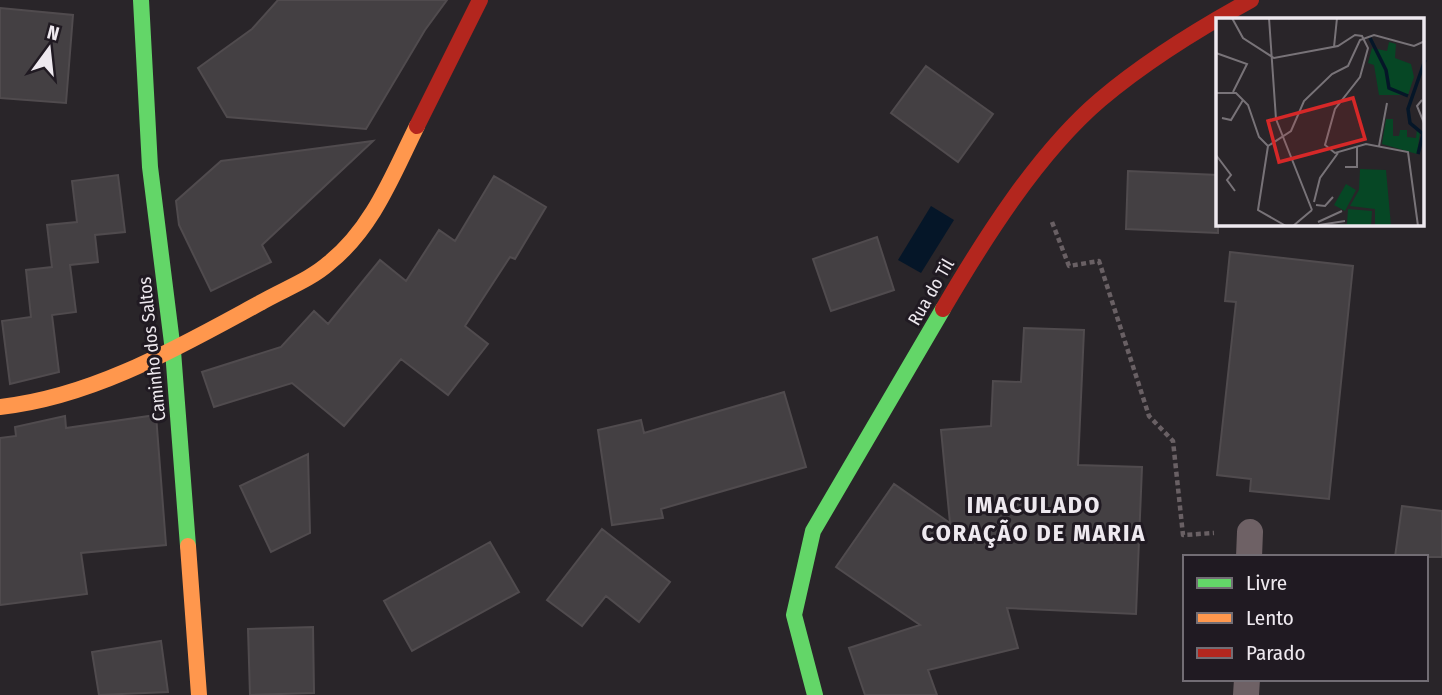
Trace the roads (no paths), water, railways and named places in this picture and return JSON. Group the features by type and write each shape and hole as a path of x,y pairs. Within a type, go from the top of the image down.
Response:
{"street":[{"name":"Caminho dos Saltos","path":"141,0 150,167 173,351 199,695"},
{"path":"0,407 29,404 80,389 173,351 329,264 372,217 480,0"},
{"name":"Rua do Til","path":"1218,18 1251,0"},
{"name":"Rua do Til","path":"815,695 793,615 813,531 966,269 1033,172 1098,101 1198,29 1216,19"}],"water":[{"path":"931,206 954,220 921,273 898,260"}],"district":[{"name":"IMACULADO CORAÇÃO DE MARIA","path":"1034,519"}]}
